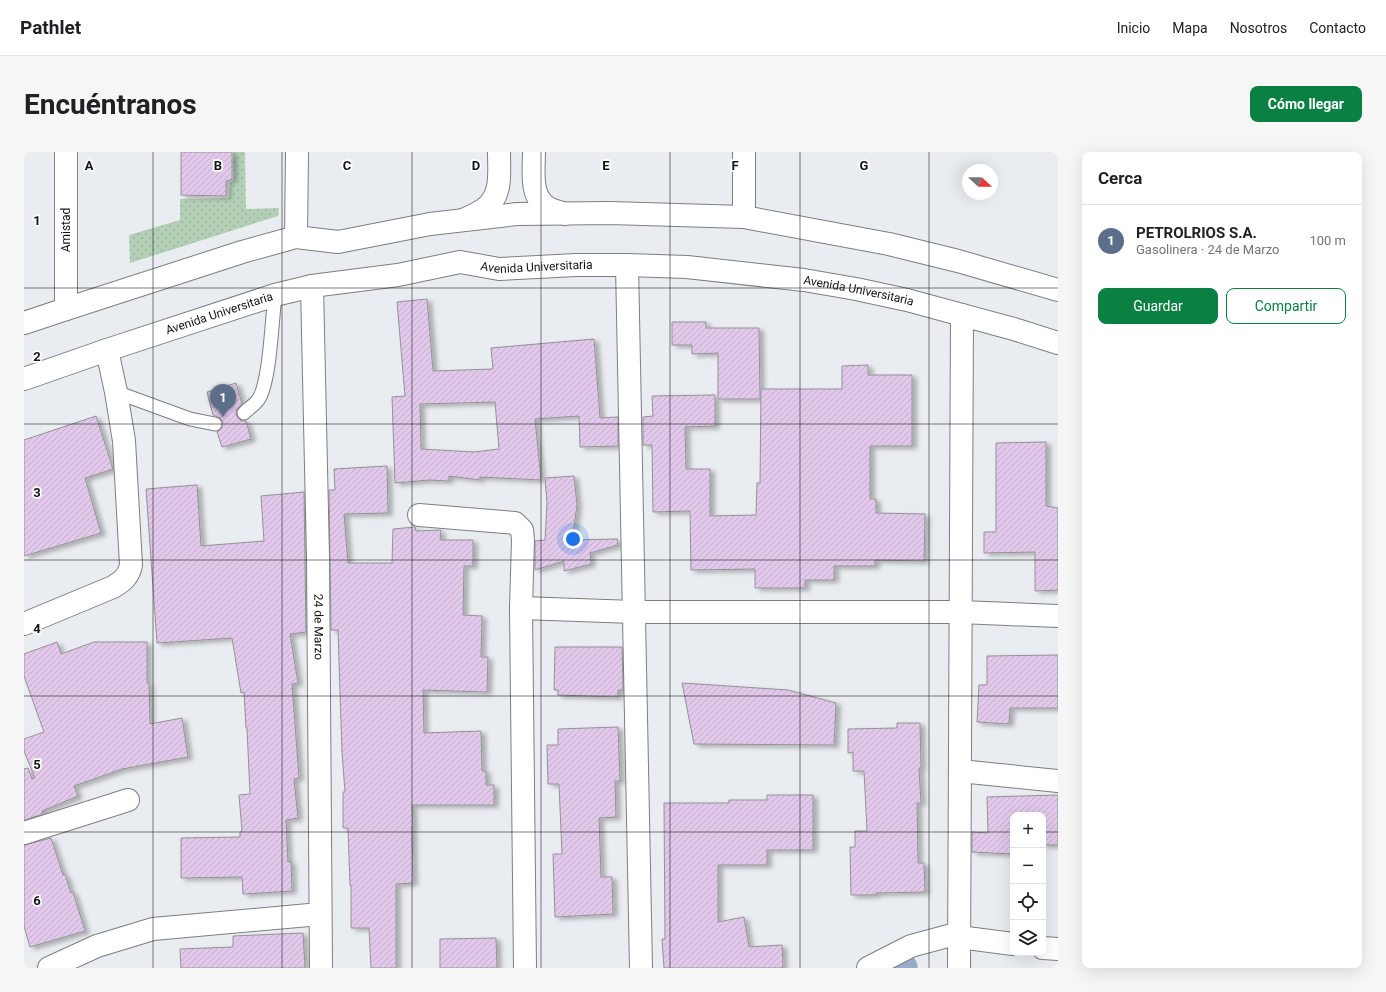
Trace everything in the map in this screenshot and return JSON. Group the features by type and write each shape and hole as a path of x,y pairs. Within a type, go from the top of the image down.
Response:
{"street":[{"name":"Amistad","path":"66,152 66,308"},
{"path":"296,237 297,152"},
{"path":"463,220 490,206 495,198 499,186 499,152"},
{"path":"512,152 516,154 521,152"},
{"path":"534,152 534,182 536,194 540,202 549,209 565,214"},
{"path":"744,152 744,217"},
{"path":"24,323 66,308 242,252 296,237 338,242 430,224 517,214 610,213 744,217 889,244 958,261 1058,290"},
{"name":"Avenida Universitaria","path":"24,379 274,295 312,286 398,275 460,262 499,269 576,265 687,267 804,280 856,289 962,315 1058,343"},
{"path":"627,265 641,968"},
{"name":"24 de Marzo","path":"312,286 318,557 321,968"},
{"path":"959,968 962,315"},
{"path":"24,624 113,587 124,580 130,570 131,565 124,441 107,350"},
{"path":"419,515 515,523 522,530 521,608 525,968"},
{"path":"521,608 634,612 960,612 1058,616"},
{"path":"960,771 1058,781"},
{"path":"24,833 128,800"},
{"path":"49,968 97,946 153,930 320,914"},
{"path":"868,968 911,946 959,935 1010,944"},
{"path":"1046,948 1058,950"}],"lane":[{"path":"244,413 258,400 267,372 274,295"},
{"path":"116,392 190,419 215,424"}],"green space":[{"path":"233,152 245,152 246,209 279,208 278,216 130,263 129,235 180,220 180,199 229,198 230,183 234,179"}],"building":[{"path":"181,152 232,152 232,179 226,181 226,196 181,195"},
{"path":"427,299 433,371 493,369 491,348 594,339 600,418 618,417 618,446 580,447 579,416 535,419 541,480 480,477 480,480 449,476 449,481 429,480 395,483 392,397 405,396 397,302","holes":["495,402 499,449 474,452 421,449 420,404"]},
{"path":"672,322 706,322 706,328 759,328 760,399 718,399 718,353 692,354 692,345 672,345"},
{"path":"868,365 868,375 912,375 912,446 870,446 870,499 876,499 876,513 925,514 924,561 875,560 875,566 834,566 834,580 805,580 805,588 755,588 755,569 691,570 690,511 653,512 652,445 643,445 643,417 653,416 652,396 715,395 715,426 685,427 686,469 710,469 710,516 756,515 757,483 760,483 761,389 842,389 842,366"},
{"path":"236,383 242,404 236,410 236,415 241,421 246,421 251,439 222,447 217,432 221,429 223,422 220,418 213,415 207,392"},
{"path":"96,416 113,469 85,478 101,533 24,556 24,440"},
{"path":"1046,442 1046,506 1058,508 1058,590 1035,591 1035,552 984,553 984,532 996,532 996,443"},
{"path":"387,466 388,513 344,514 348,563 392,563 393,529 415,527 416,531 441,530 440,540 473,540 473,566 464,566 463,615 482,616 481,657 488,657 487,692 423,690 424,733 481,731 482,771 486,771 486,785 494,785 494,805 412,805 413,883 396,884 396,968 371,968 369,928 351,928 351,885 348,828 343,828 343,792 345,792 342,752 338,630 331,630 329,490 335,490 334,469"},
{"path":"574,476 577,505 572,540 617,539 618,545 590,553 591,564 564,571 564,561 535,570 535,541 545,540 547,503 545,478"},
{"path":"197,485 201,546 264,541 261,496 304,492 306,632 290,634 298,683 292,684 299,778 294,779 298,818 286,820 288,862 291,861 292,891 243,894 242,877 181,878 181,838 240,837 240,832 242,831 239,795 250,794 244,692 241,693 232,638 157,643 146,489"},
{"path":"57,642 61,654 94,642 147,642 147,683 149,683 150,724 182,718 188,757 122,769 74,786 78,796 42,811 43,814 24,820 24,769 28,768 32,779 35,778 24,751 24,739 44,732 24,676 24,654"},
{"path":"555,647 622,647 623,690 618,690 618,697 558,695 558,690 554,690"},
{"path":"1058,655 1058,708 1010,708 1009,724 977,722 979,685 987,685 987,656"},
{"path":"682,683 788,690 836,703 834,745 694,744"},
{"path":"897,723 920,723 921,768 919,768 921,803 917,803 918,863 924,863 925,892 851,895 850,847 855,847 855,831 867,831 864,771 853,771 853,752 848,753 848,729 897,728"},
{"path":"618,727 620,781 615,781 616,817 599,818 601,877 612,877 613,914 555,917 553,854 562,854 559,784 548,784 547,745 558,745 558,729"},
{"path":"767,795 813,795 813,850 767,850 767,865 718,865 718,922 744,917 749,947 782,945 783,968 664,968 662,939 665,939 664,803 729,803 729,800 767,800"},
{"path":"1058,795 1058,845 1046,845 1046,812 1010,812 1010,854 972,852 972,832 988,833 987,797"},
{"path":"51,838 63,875 65,874 71,893 73,892 85,931 30,947 24,926 24,845"},
{"path":"303,933 305,968 181,968 180,949 233,947 233,936"},
{"path":"496,938 497,968 440,968 440,939"}],"place":[{"name":"PETROLRIOS S.A.","path":"223,417"}]}
